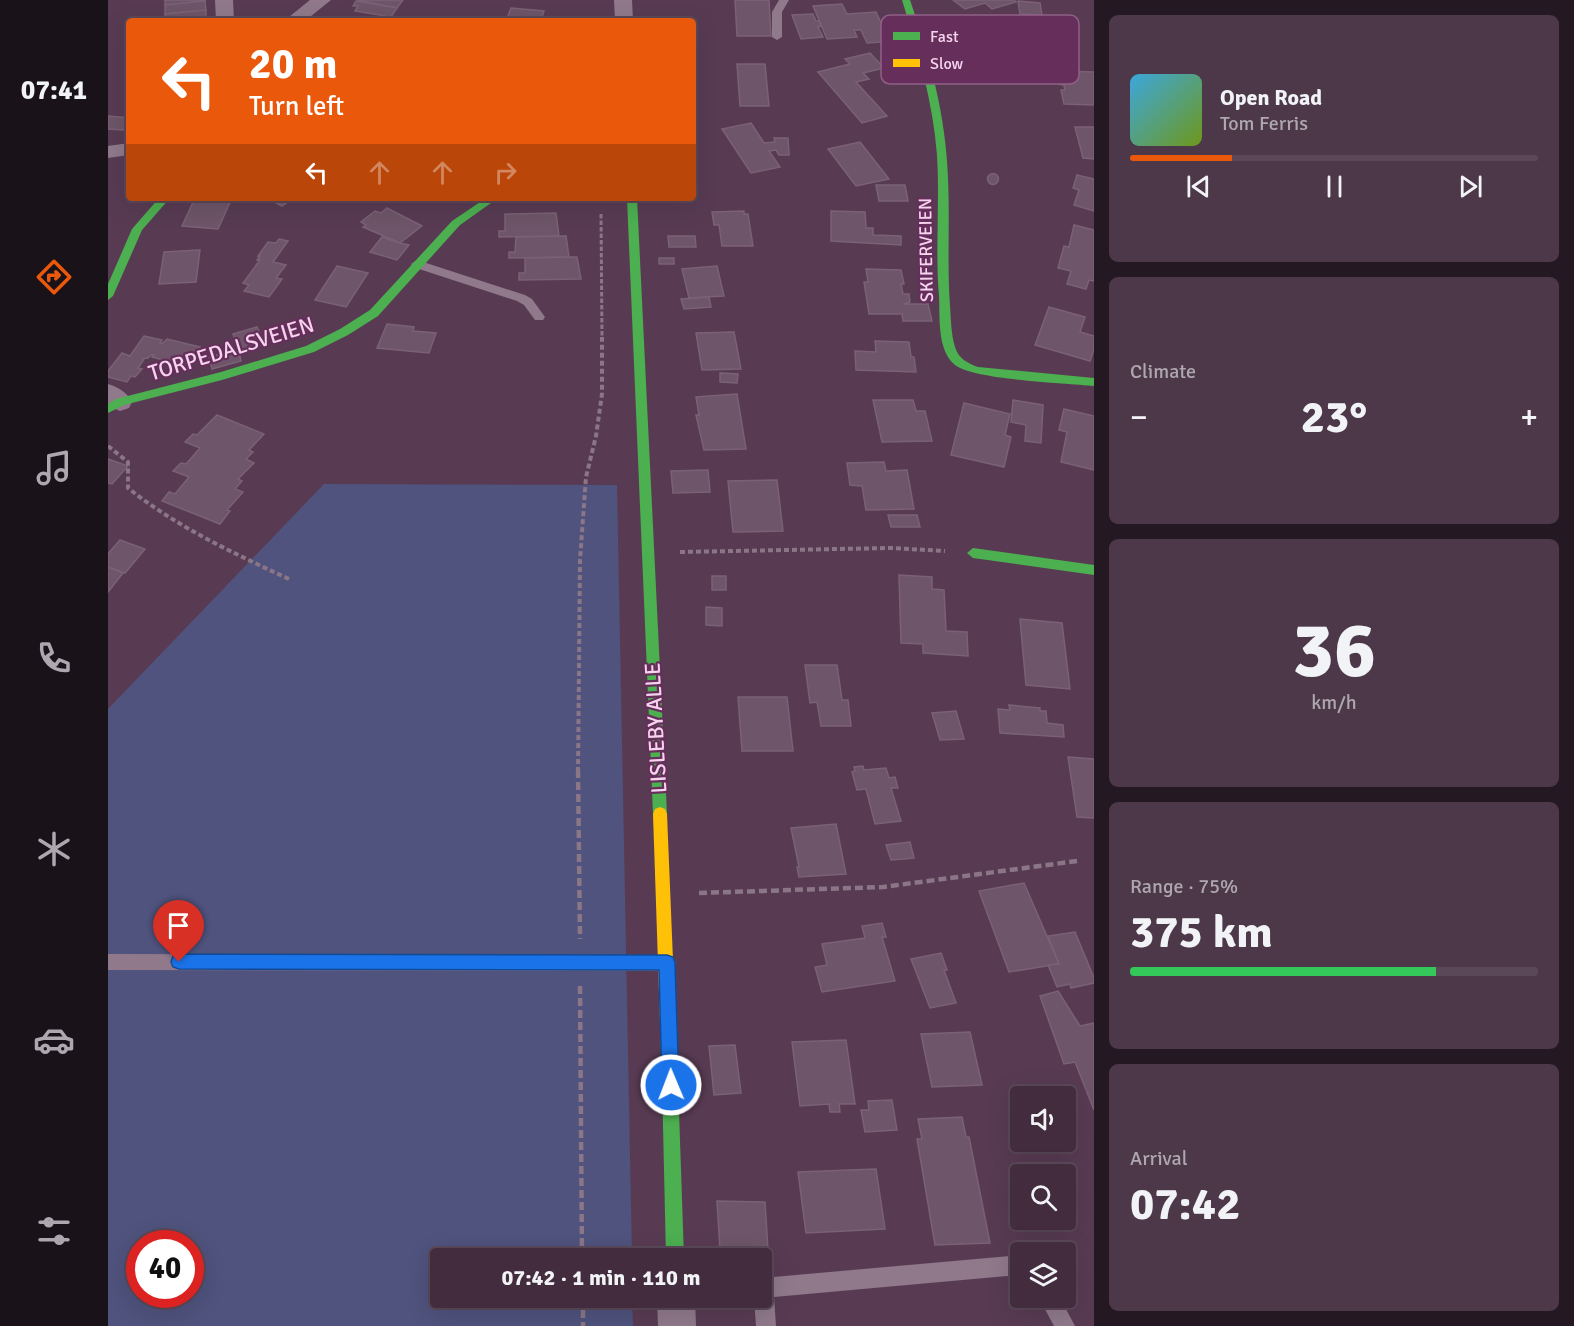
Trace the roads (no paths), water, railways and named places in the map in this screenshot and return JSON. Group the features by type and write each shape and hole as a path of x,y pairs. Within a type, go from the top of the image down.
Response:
{"street":[{"path":"224,0 225,18"},
{"path":"297,18 322,0"},
{"path":"623,0 624,18"},
{"name":"SKIFERVEIEN","path":"906,0 910,15"},
{"name":"SKIFERVEIEN","path":"931,84 940,136 943,181 940,255 948,339 952,353 965,367 977,371 1094,382"},
{"path":"108,152 126,149"},
{"path":"108,296 137,229 162,201"},
{"name":"TORPEDALSVEIEN","path":"112,401 310,349 344,332 374,313 456,223 489,201"},
{"name":"LISLEBY ALLE","path":"632,201 667,963 675,1248"},
{"path":"973,553 1094,570"},
{"path":"676,1308 676,1326"}],"lane":[{"path":"777,37 776,11 778,5 784,0"},
{"path":"417,264 521,298 528,302 539,317"},
{"path":"108,962 667,963"},
{"path":"772,1287 1010,1266"},
{"path":"764,1308 766,1326"},
{"path":"1055,1308 1065,1326"}]}
